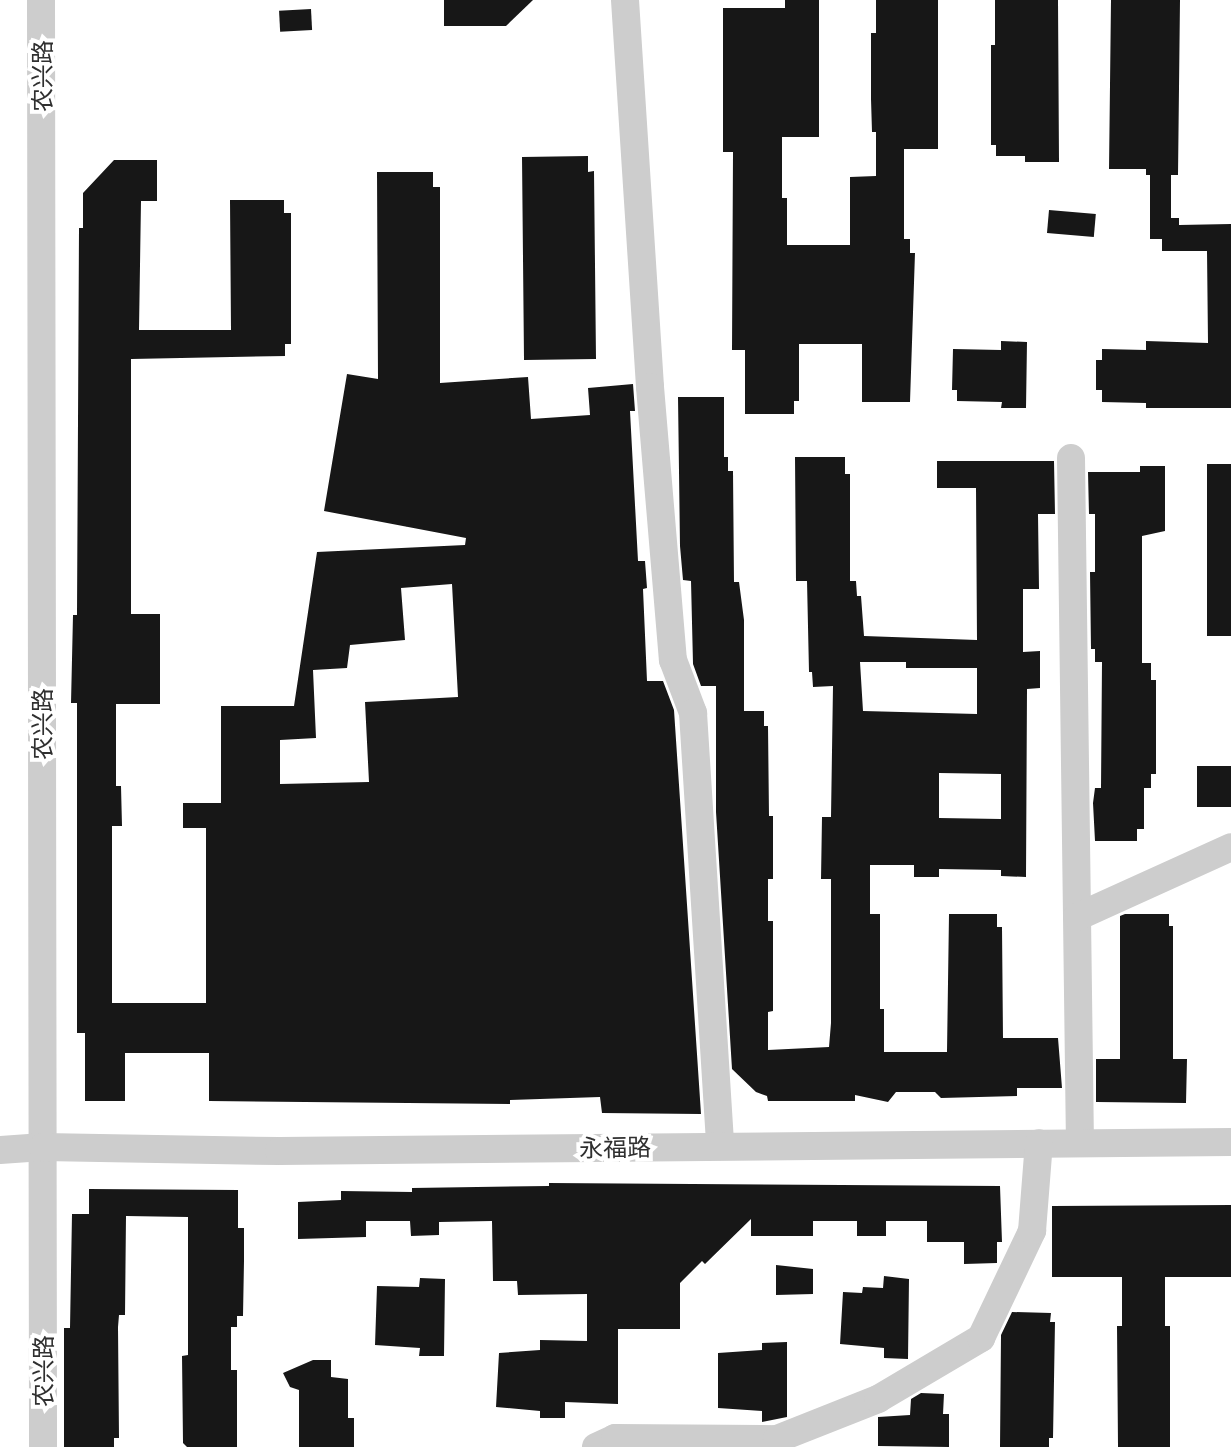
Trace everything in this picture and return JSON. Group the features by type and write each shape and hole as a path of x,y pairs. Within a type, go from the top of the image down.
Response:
{"street":[{"name":"农兴路","path":"41,0 43,1447"},
{"path":"625,0 650,387 673,660 693,713 720,1146"},
{"path":"1071,458 1080,1142"},
{"path":"1077,917 1231,847"},
{"name":"永福路","path":"0,1150 43,1147 279,1151 1231,1142"},
{"path":"596,1447 615,1438 777,1439 878,1399 981,1338 1032,1231 1039,1143"}],"building":[{"path":"444,0 533,0 506,26 444,26"},
{"path":"785,0 819,0 819,137 782,137 782,198 787,198 787,245 850,245 850,177 876,176 876,132 872,132 871,33 876,33 876,0 938,0 938,149 904,149 904,239 910,239 910,253 915,253 910,402 862,402 862,344 799,344 799,401 794,401 794,414 745,414 745,350 732,350 733,152 723,152 723,8 785,8"},
{"path":"995,0 1058,0 1059,162 1025,162 1025,156 996,156 996,145 991,145 991,45 995,45"},
{"path":"1111,0 1180,0 1178,175 1171,175 1171,218 1179,218 1179,225 1231,224 1231,408 1146,408 1146,403 1102,402 1102,390 1096,390 1096,360 1102,360 1102,349 1146,350 1146,341 1208,343 1207,251 1162,251 1162,239 1150,239 1150,175 1146,175 1146,169 1109,169"},
{"path":"311,9 312,30 280,32 279,11"},
{"path":"588,156 588,172 594,171 596,359 524,360 522,157"},
{"path":"114,160 157,160 157,201 141,201 139,330 231,330 230,200 284,200 284,213 291,213 291,344 285,344 285,356 131,359 131,614 160,614 160,704 116,704 116,786 121,786 122,826 112,826 112,1003 206,1003 206,828 183,828 183,803 221,803 221,706 294,706 317,552 465,545 466,538 324,511 347,374 378,379 377,172 433,172 433,187 440,187 440,383 528,377 531,419 590,415 588,388 633,384 635,411 630,411 638,561 645,561 647,588 643,589 647,681 663,681 674,710 701,1114 602,1113 600,1097 510,1100 510,1104 209,1101 209,1053 125,1053 125,1101 85,1101 85,1033 77,1033 77,703 71,703 73,615 77,615 79,228 83,228 83,193","holes":["452,584 458,697 365,702 369,782 280,784 280,740 316,738 313,670 347,668 350,645 405,640 401,588"]},
{"path":"1049,210 1096,214 1094,237 1047,233"},
{"path":"1001,341 1027,342 1026,408 1001,408 1002,402 957,401 957,390 952,390 953,349 1001,350"},
{"path":"678,397 724,397 724,457 728,457 728,471 733,471 734,582 739,582 744,620 744,711 764,711 764,726 768,726 773,879 768,879 768,921 773,921 773,1011 768,1012 768,1050 829,1047 831,879 821,879 822,817 831,817 833,686 813,687 812,672 809,672 807,581 796,581 795,457 845,457 845,474 850,474 850,581 856,581 857,596 861,596 864,636 977,640 976,488 937,488 937,461 1054,461 1055,514 1038,514 1039,589 1023,589 1023,652 1040,651 1040,688 1027,689 1026,877 1001,876 1001,870 939,869 939,877 914,877 914,865 870,865 870,914 880,914 880,1009 884,1009 884,1052 947,1052 949,914 997,914 997,927 1002,927 1003,1038 1058,1038 1062,1088 1017,1088 1017,1096 941,1098 935,1092 896,1092 888,1102 855,1095 855,1101 768,1101 767,1096 756,1092 732,1069 716,812 716,686 701,686 693,664 691,581 683,580","holes":["860,662 906,662 906,668 977,668 977,714 863,711","939,773 1001,774 1001,819 939,818"]},
{"path":"1207,464 1231,464 1231,636 1207,636"},
{"path":"1140,466 1165,466 1165,531 1142,536 1142,663 1151,663 1151,680 1156,680 1156,774 1151,774 1151,788 1144,788 1144,829 1137,829 1137,841 1095,841 1093,803 1095,788 1101,788 1102,662 1095,662 1095,649 1091,649 1090,572 1095,572 1095,514 1089,514 1088,472 1140,472"},
{"path":"1197,766 1231,766 1231,807 1197,807"},
{"path":"1169,914 1169,926 1173,926 1173,1059 1187,1059 1186,1103 1096,1102 1096,1059 1120,1059 1120,916"},
{"path":"549,1183 1000,1186 1002,1242 997,1242 997,1263 964,1264 964,1242 927,1242 927,1221 886,1221 886,1236 857,1236 857,1221 813,1221 813,1236 751,1236 751,1219 705,1264 702,1261 680,1283 680,1329 618,1329 618,1404 565,1402 565,1418 540,1418 540,1411 496,1407 499,1353 540,1350 540,1340 587,1341 587,1294 518,1295 517,1281 493,1281 492,1221 439,1222 439,1235 411,1236 410,1221 366,1221 366,1237 298,1239 298,1202 341,1200 341,1191 412,1192 412,1188 549,1186"},
{"path":"89,1189 238,1190 238,1228 244,1228 243,1316 237,1316 237,1327 231,1327 231,1370 237,1370 237,1447 187,1447 183,1443 182,1356 188,1355 188,1217 126,1216 125,1315 119,1315 118,1327 119,1438 114,1438 114,1447 64,1447 64,1328 70,1328 72,1214 89,1214"},
{"path":"1231,1205 1231,1277 1165,1277 1165,1326 1170,1326 1170,1447 1118,1447 1117,1326 1122,1326 1122,1277 1052,1277 1052,1206"},
{"path":"776,1265 813,1269 813,1294 776,1295"},
{"path":"884,1276 909,1279 908,1359 884,1358 884,1348 840,1344 843,1292 862,1293 863,1287 883,1288"},
{"path":"420,1278 445,1279 444,1356 419,1356 420,1348 375,1345 377,1286 419,1287"},
{"path":"1012,1312 1051,1313 1050,1322 1055,1322 1053,1438 1049,1438 1049,1447 1000,1447 1001,1335"},
{"path":"787,1342 787,1417 762,1422 762,1411 718,1408 718,1353 762,1350 762,1343"},
{"path":"313,1360 331,1360 331,1377 348,1379 348,1418 354,1418 354,1447 299,1447 299,1390 290,1387 283,1373"},
{"path":"921,1393 944,1394 943,1414 949,1414 949,1447 878,1446 878,1417 910,1415 911,1399"}]}
